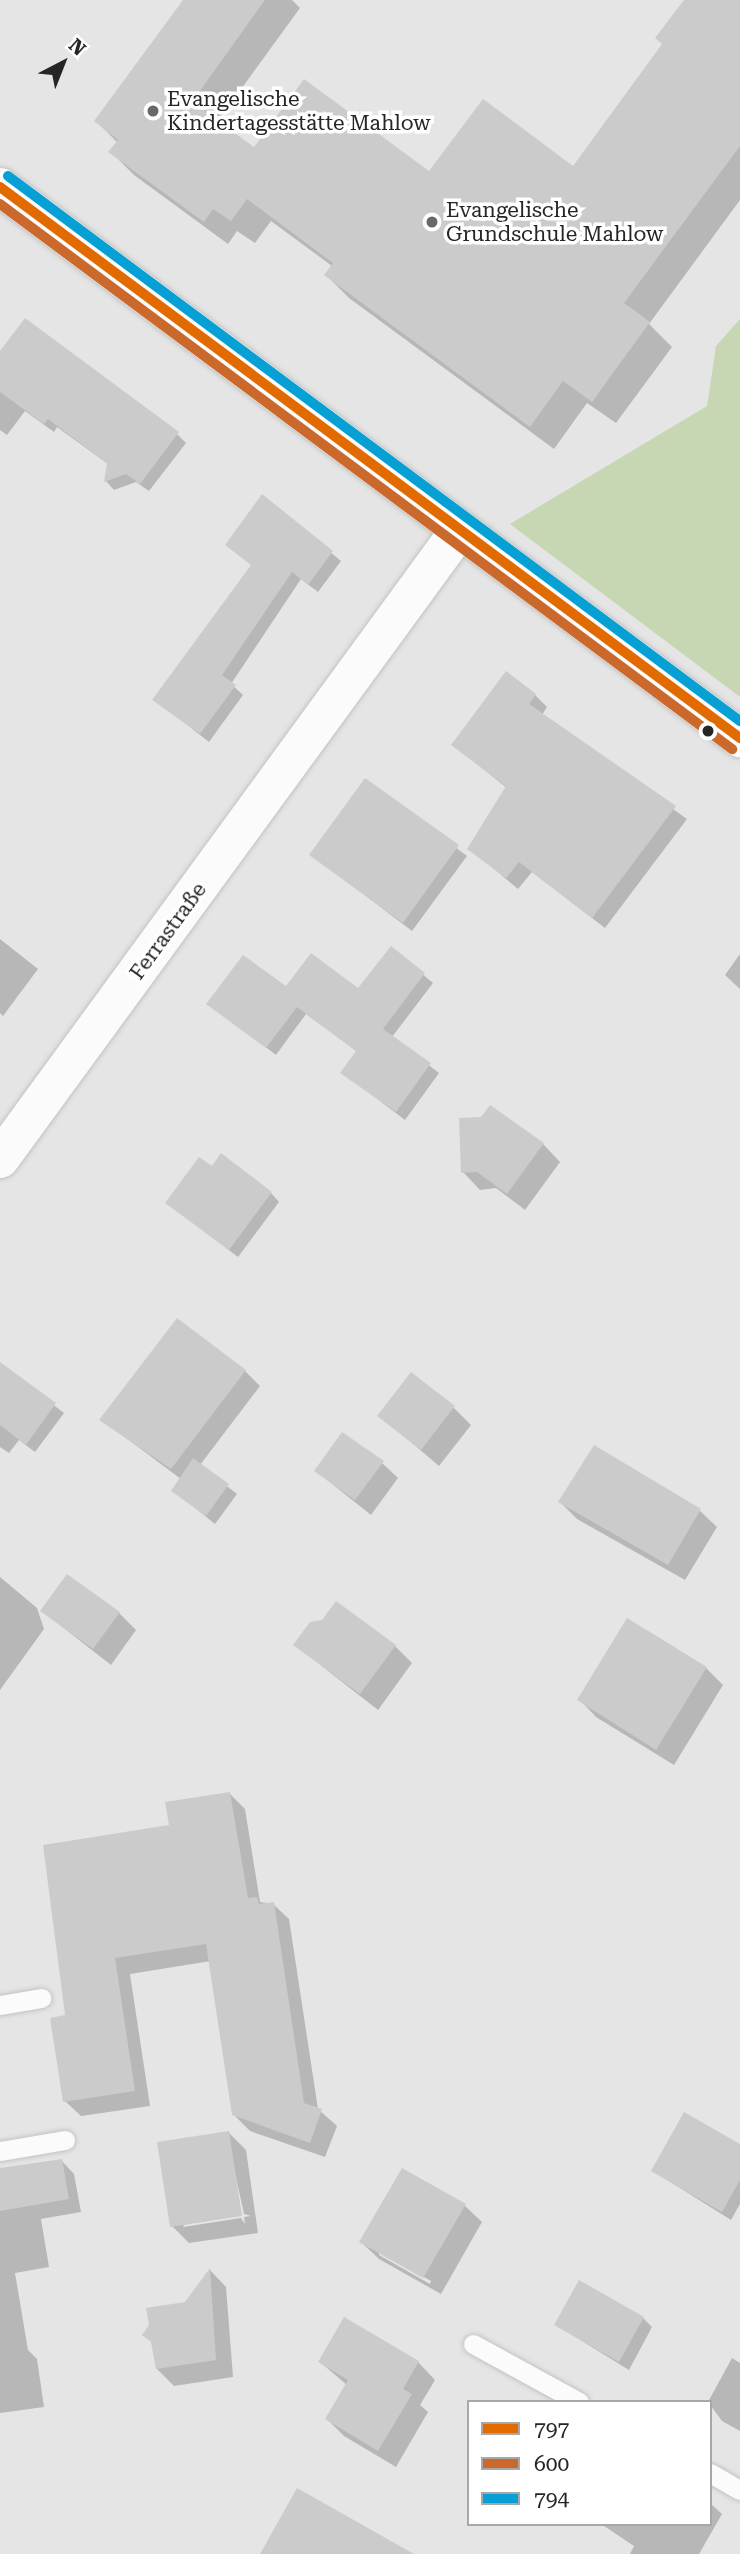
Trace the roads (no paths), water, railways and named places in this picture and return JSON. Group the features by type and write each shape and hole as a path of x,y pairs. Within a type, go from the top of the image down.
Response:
{"street":[{"path":"0,187 458,532 740,738"},
{"name":"Ferrastraße","path":"0,1159 458,532"}],"lane":[{"path":"0,2005 41,1998"},
{"path":"0,2151 65,2140"},
{"path":"472,2344 575,2400"},
{"path":"712,2474 740,2490"}],"place":[{"name":"Evangelische Kindertagesstätte Mahlow","path":"153,111"},
{"name":"Evangelische Grundschule Mahlow","path":"432,222"}]}
